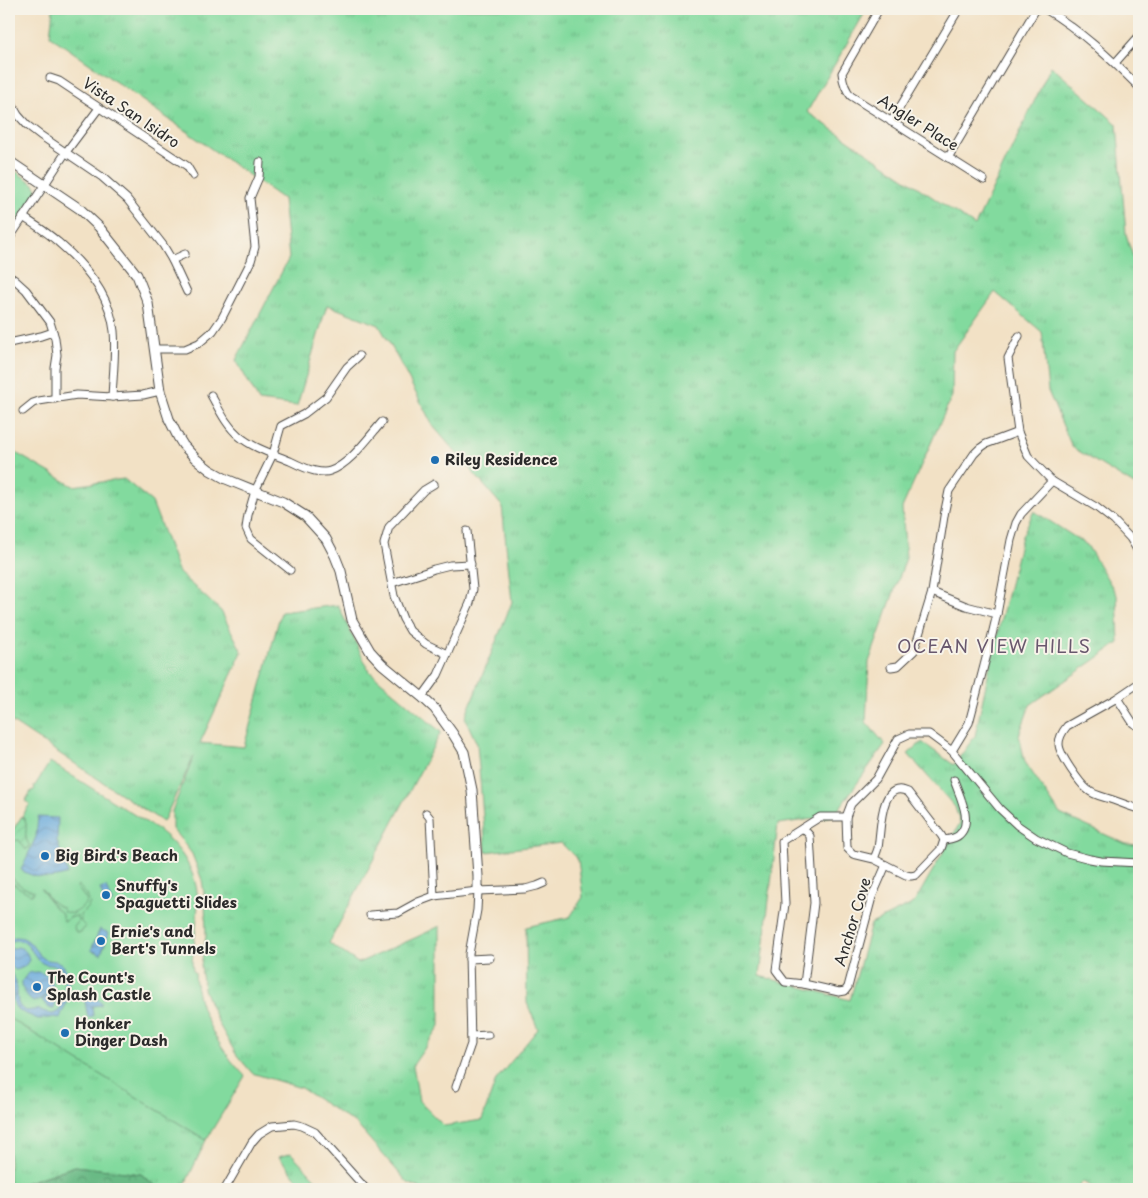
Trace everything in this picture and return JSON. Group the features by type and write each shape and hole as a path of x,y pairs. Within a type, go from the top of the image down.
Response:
{"street":[{"path":"9,17 11,9"},
{"name":"Angler Place","path":"879,9 842,73 842,82 846,90 851,96 984,180"},
{"path":"891,122 959,9"},
{"path":"948,158 1036,9"},
{"path":"1045,9 1072,26 1139,87"},
{"path":"1114,64 1139,36"},
{"name":"Vista San Isidro","path":"50,78 59,81 186,166 193,176"},
{"path":"9,100 18,115 28,125 102,177 127,199 163,245 187,292"},
{"path":"9,239 66,152 99,108"},
{"path":"9,161 80,209 99,227 136,275 148,303 160,391 173,428 189,452 202,465 218,475 283,502 305,516 326,539 335,556 341,571 352,620 370,651 382,664 435,709 447,724 464,752 472,790 478,890 477,910 469,959 471,1044 470,1052 456,1087"},
{"path":"154,349 185,349 199,343 213,331 222,318 251,261 255,247 250,198 259,177 260,162"},
{"path":"23,217 64,247 87,272 103,295 109,309 114,336 112,397"},
{"path":"172,260 185,254"},
{"path":"9,276 26,290 50,322 56,338 55,398"},
{"path":"9,343 53,332"},
{"path":"1019,336 1008,358 1018,432 1028,456 1052,481 1089,502 1109,517 1130,538 1139,553"},
{"path":"290,570 250,538 246,528 255,491 273,454 282,426 304,414 326,397 347,367 359,356"},
{"path":"24,411 33,403 55,398 77,395 112,397 143,395 160,391"},
{"path":"210,395 224,419 239,436 273,454 313,471 329,472 339,467 350,459 382,422"},
{"path":"891,667 898,666 914,651 932,592 944,510 949,491 974,454 986,444 1018,432"},
{"path":"952,752 969,723 997,614 1016,523 1021,514 1052,481"},
{"path":"434,484 424,490 389,528 384,544 394,596 410,631 426,644 447,654"},
{"path":"422,697 438,675 470,603 473,589 468,531"},
{"path":"392,583 434,568 471,564"},
{"path":"932,592 966,606 997,614"},
{"path":"1139,683 1117,698 1067,726 1060,738 1059,744 1069,767 1088,791 1139,810"},
{"path":"1117,698 1139,728"},
{"path":"874,860 878,848 884,805 894,792 900,789 908,792 941,835 944,840 941,849 916,875 911,876 874,860 853,854 847,848 846,817 851,804 876,780 898,739 909,734 929,734 952,752 1000,809 1017,825 1036,838 1056,848 1090,859 1139,863"},
{"path":"944,840 959,835 965,827 966,821 965,812 954,780"},
{"path":"426,813 430,818 434,896"},
{"path":"803,828 810,836 814,903 804,984 785,982 776,970 784,904 782,841 820,817 846,817"},
{"name":"Anchor Cove","path":"804,984 839,992 845,991 848,987 872,897 886,865"},
{"path":"370,915 398,913 434,896 478,890 525,889 544,883"},
{"path":"469,959 490,958"},
{"path":"471,1036 488,1035"},
{"path":"225,1189 252,1142 260,1134 272,1126 294,1124 315,1132 366,1189"}],"green space":[{"path":"53,9 867,9 807,112 975,226 1051,66 1117,124 1126,234 1139,276 1139,488 1072,447 1048,391 1042,332 995,292 953,351 952,396 902,508 906,558 869,662 866,722 885,744 834,816 778,824 760,976 850,1000 871,924 914,903 960,823 955,807 908,754 922,742 954,765 975,736 993,651 1022,536 1034,511 1087,545 1117,595 1119,643 1030,705 1019,735 1025,762 1060,814 1126,844 1139,845 1139,1189 1096,1189 1083,1182 1076,1189 422,1189 408,1183 357,1125 301,1088 252,1073 236,1054 220,1026 204,989 201,965 206,936 205,900 202,880 192,854 172,829 172,811 194,756 163,822 9,720 9,449 73,486 124,479 152,502 179,573 221,611 242,652 200,743 244,747 281,612 338,605 369,671 441,732 329,943 358,963 440,926 440,1026 413,1065 419,1101 444,1126 482,1120 496,1080 538,1029 527,1003 526,927 570,917 583,897 578,860 561,843 486,852 477,744 465,718 512,602 502,506 433,426 379,325 327,305 297,406 259,401 236,360 289,258 283,199 50,36"},
{"path":"9,167 34,184 37,189 9,233"},
{"path":"50,762 157,829 181,852 191,871 195,882 198,904 192,962 196,987 205,1015 218,1042 245,1076 206,1140 9,1018 9,836 30,804 25,801"},
{"path":"22,816 26,824 27,842 30,846 26,850 19,840 12,841 9,847 9,836"},
{"path":"9,872 19,884 34,891 33,894 11,883"},
{"path":"78,885 87,895 90,903 80,915 81,922 86,927 78,933 74,927 78,922 77,916 64,921 62,914 54,907 41,889 51,901 63,908 63,911 73,913 79,910 87,901 77,887"},
{"path":"9,1018 206,1140 183,1189 159,1189 141,1174 75,1166 9,1188"},
{"path":"291,1153 325,1189 305,1189 279,1157"},
{"path":"75,1166 141,1174 159,1189 9,1189"}],"water":[{"name":"Big Bird's Beach","path":"38,817 58,818 57,841 68,874 44,878 21,870 36,837"},
{"name":"Snuffy's Spaguetti Slides","path":"106,887 112,902 106,905 100,889"},
{"name":"Ernie's and Bert's Tunnels","path":"100,929 109,933 101,954 91,950"},
{"path":"21,937 28,941 44,959 60,963 67,972 68,995 61,1014 62,1016 59,1018 37,1019 18,1010 14,1004 9,970 16,981 18,1003 23,1009 28,1011 40,1010 53,1014 59,1011 64,994 65,980 63,972 59,967 42,963 24,942 15,940 9,943 9,939"},
{"path":"18,947 26,952 29,960 24,967 15,970 9,964 9,952 11,949"},
{"name":"The Count's Splash Castle","path":"37,972 50,979 53,984 45,995 33,1002 24,993 22,981 28,973"},
{"path":"50,994 55,1004 53,1009 48,1007 42,1000"},
{"path":"87,995 101,1002 101,1005 92,1006 93,1016 88,1017 84,997"}],"place":[{"name":"Riley Residence","path":"435,460"},
{"name":"Big Bird's Beach","path":"45,856"},
{"name":"Snuffy's Spaguetti Slides","path":"106,895"},
{"name":"Ernie's and Bert's Tunnels","path":"101,941"},
{"name":"The Count's Splash Castle","path":"37,987"},
{"name":"Honker Dinger Dash","path":"65,1033"}],"district":[{"name":"OCEAN VIEW HILLS","path":"994,647"}]}
